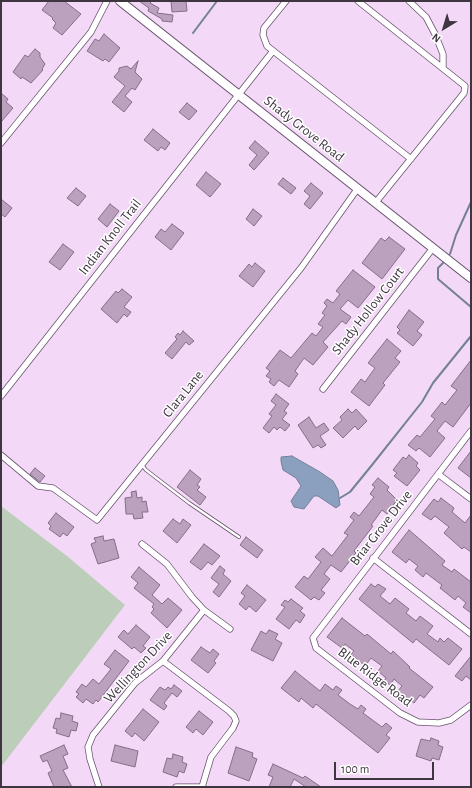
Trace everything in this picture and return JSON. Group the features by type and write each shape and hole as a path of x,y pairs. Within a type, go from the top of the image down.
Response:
{"street":[{"path":"1,143 91,32 108,1"},
{"name":"Shady Grove Road","path":"120,1 471,278"},
{"path":"286,1 264,28 263,35 265,42 273,51 411,159"},
{"path":"358,1 465,86 464,93 376,202"},
{"path":"409,1 426,17 435,34 443,54 442,67"},
{"name":"Indian Knoll Trail","path":"1,396 273,51"},
{"name":"Clara Lane","path":"1,455 38,486 53,488 97,520 301,268 358,188"},
{"name":"Shady Hollow Court","path":"322,389 433,248"},
{"name":"Briar Grove Drive","path":"313,642 314,634 471,431"},
{"path":"438,474 471,499"},
{"path":"142,544 167,564 204,610 230,629"},
{"path":"373,558 471,634"},
{"name":"Wellington Drive","path":"99,787 88,747 94,735 135,683 163,661 204,610"},
{"name":"Blue Ridge Road","path":"313,642 316,648 400,714 418,722 439,722 451,720 471,705"},
{"path":"163,661 229,711 234,716 236,721 233,728 211,757 202,787 176,787"}],"lane":[{"path":"142,464 146,470 239,537"}],"green space":[{"path":"1,506 67,556 125,605 1,767"}],"water":[{"path":"292,456 333,481 338,490 340,505 336,508 318,496 314,496 304,509 294,507 291,501 301,486 296,478 283,470 281,461 281,457"}],"building":[{"path":"49,1 64,1 81,14 62,35 53,28 56,23 52,19 53,18 42,10"},
{"path":"139,1 152,1 150,3 159,8 157,13 173,15 172,22 162,21 162,19 148,11 149,8"},
{"path":"171,1 186,1 187,11 172,12"},
{"path":"104,34 120,48 109,62 105,59 103,61 87,51 95,39 99,41"},
{"path":"35,49 40,53 40,57 45,64 42,69 43,70 31,83 22,77 21,79 13,72 25,55 28,57"},
{"path":"138,61 135,72 142,79 135,90 132,88 125,96 132,102 124,112 112,102 125,86 114,77 119,71 119,68 127,66 131,69"},
{"path":"1,93 8,99 6,102 13,108 1,122"},
{"path":"187,103 197,111 189,120 179,112"},
{"path":"153,129 170,143 165,150 161,147 158,151 144,140"},
{"path":"255,141 269,153 254,170 249,165 257,155 249,148"},
{"path":"206,172 221,184 210,197 196,185"},
{"path":"283,178 296,188 291,194 278,184"},
{"path":"311,183 323,193 310,209 304,204 310,196 304,191"},
{"path":"76,188 86,196 78,206 67,198"},
{"path":"1,199 12,208 5,217 1,214"},
{"path":"110,204 119,211 107,227 98,219"},
{"path":"253,209 262,216 254,226 246,219"},
{"path":"172,224 184,233 171,250 155,237 161,229 165,232"},
{"path":"389,237 405,249 382,279 362,263 381,238 385,241"},
{"path":"63,244 74,252 60,270 49,262"},
{"path":"255,263 265,271 253,287 239,276 249,264 252,267"},
{"path":"353,270 375,287 358,308 348,300 340,309 351,317 346,324 342,321 323,342 328,347 313,365 304,358 295,371 298,374 289,387 279,380 274,386 269,382 271,379 266,376 270,371 266,368 280,350 291,358 312,333 316,336 323,327 318,324 325,315 322,313 327,306 324,303 327,299 333,303 340,294 336,291"},
{"path":"122,289 132,297 124,307 131,312 127,317 124,314 117,323 101,309 116,291 118,293"},
{"path":"409,310 424,322 417,331 422,335 413,346 397,333 400,330 397,327"},
{"path":"183,331 194,341 189,345 186,342 172,359 165,353 177,339 175,337 178,333 180,335"},
{"path":"387,339 401,351 395,358 400,362 383,383 385,385 369,406 351,392 361,379 365,382 375,368 368,363"},
{"path":"471,360 471,403 453,427 445,421 437,431 445,438 430,457 419,448 416,451 408,445 417,435 420,437 435,419 431,416 442,402 445,405 457,390 451,386"},
{"path":"276,394 289,404 284,411 287,413 282,419 290,425 285,431 280,427 277,430 274,427 269,433 263,428 272,416 269,414 276,405 271,401"},
{"path":"348,409 352,413 356,409 367,421 358,430 355,426 343,438 333,428 342,420 340,417"},
{"path":"309,417 316,428 324,423 329,430 320,436 326,445 321,448 318,445 313,448 298,425"},
{"path":"471,451 471,478 458,468"},
{"path":"409,455 418,463 416,466 420,470 407,486 394,476 397,473 393,470 403,457 406,459"},
{"path":"35,468 45,476 40,482 30,474"},
{"path":"190,470 201,479 197,485 200,487 197,490 206,497 200,505 177,487"},
{"path":"378,478 389,487 387,490 397,500 387,514 382,510 371,525 373,526 354,551 356,553 341,572 331,565 324,574 330,579 321,590 325,593 319,600 314,597 311,600 295,587 304,576 308,579 321,562 315,557 323,548 332,556 348,535 344,533 354,520 350,517 354,512 359,516 374,497 370,494 375,487 372,485"},
{"path":"136,491 137,498 142,497 142,502 146,501 148,512 142,512 143,518 134,519 133,514 126,514 125,498 132,497 131,492"},
{"path":"441,498 454,508 452,512 465,523 471,515 471,552 464,547 462,549 444,533 449,527 435,516 431,520 422,514 434,499 438,502"},
{"path":"56,513 74,527 67,536 63,533 60,537 49,529 51,526 48,523"},
{"path":"173,519 180,524 183,519 191,525 177,543 163,531"},
{"path":"409,530 445,561 442,565 452,572 454,569 471,582 471,613 463,607 466,603 458,596 455,600 440,588 442,585 426,573 423,577 415,570 418,566 409,559 406,563 392,552"},
{"path":"103,536 104,541 114,539 119,558 98,564 91,544 96,542 94,538"},
{"path":"246,537 263,550 257,558 240,545"},
{"path":"204,544 220,556 212,565 208,562 201,570 190,562"},
{"path":"220,566 225,570 223,574 231,581 219,597 213,592 219,584 211,578"},
{"path":"139,567 160,585 152,595 162,604 168,598 182,610 167,628 151,613 154,609 152,607 154,604 134,588 138,583 131,577"},
{"path":"371,584 375,587 378,584 386,589 380,596 390,604 395,598 409,609 406,613 416,621 420,616 433,626 427,634 438,642 440,638 444,642 448,638 462,649 449,665 416,639 413,643 359,599"},
{"path":"247,585 266,600 256,612 249,606 246,610 239,604 245,596 241,593"},
{"path":"291,599 303,608 300,611 305,615 300,623 296,620 289,629 276,619 285,607 281,605 285,600 288,602"},
{"path":"342,618 365,636 367,634 391,654 393,651 410,667 409,668 433,687 424,698 420,695 414,703 398,691 402,686 394,679 390,685 384,681 386,678 378,671 382,666 371,658 365,666 351,654 354,651 345,644 342,648 327,637"},
{"path":"136,625 150,637 143,646 146,648 141,653 134,647 132,649 118,637 124,630 128,634"},
{"path":"269,630 278,634 275,639 282,643 273,661 251,650 261,631 266,634"},
{"path":"201,647 210,653 213,649 219,654 214,661 216,663 208,673 191,660"},
{"path":"115,650 129,661 98,702 96,700 93,704 86,699 83,703 76,697 79,694 76,692 82,684 86,687 93,679 99,684 111,669 104,664"},
{"path":"471,656 471,680 466,676 462,681 455,676"},
{"path":"295,671 320,691 325,684 333,690 336,686 342,690 338,695 350,704 358,709 361,705 366,709 363,713 382,727 386,723 392,728 386,735 390,738 378,753 316,704 313,708 301,698 299,702 281,688"},
{"path":"174,685 182,691 177,697 172,693 164,703 167,706 164,710 150,700 160,687 165,690 168,687 171,689"},
{"path":"143,709 159,722 144,741 135,733 132,737 125,731"},
{"path":"199,711 213,722 203,735 196,729 193,733 186,727"},
{"path":"61,713 73,716 72,721 78,723 76,731 71,730 69,737 56,733 57,729 53,728 56,718 60,719"},
{"path":"431,738 439,741 438,745 443,747 439,760 432,758 431,761 416,756 421,739 430,741"},
{"path":"64,745 68,754 63,756 68,768 63,770 72,787 54,787 48,773 52,771 47,760 43,762 40,756"},
{"path":"115,745 138,751 135,767 111,761"},
{"path":"236,747 253,753 252,757 257,759 249,781 228,773"},
{"path":"173,754 183,757 182,762 187,764 184,773 179,771 177,777 163,772 167,758 172,759"},
{"path":"273,764 303,778 305,776 321,787 306,787 294,779 290,787 269,787 273,777 268,775"}],"waterway":[{"path":"193,33 217,1"},
{"path":"450,254 456,235 471,202"},
{"path":"443,263 438,268 438,279 471,307"},
{"path":"340,498 350,492 372,465 422,402 433,383 471,336"}]}
